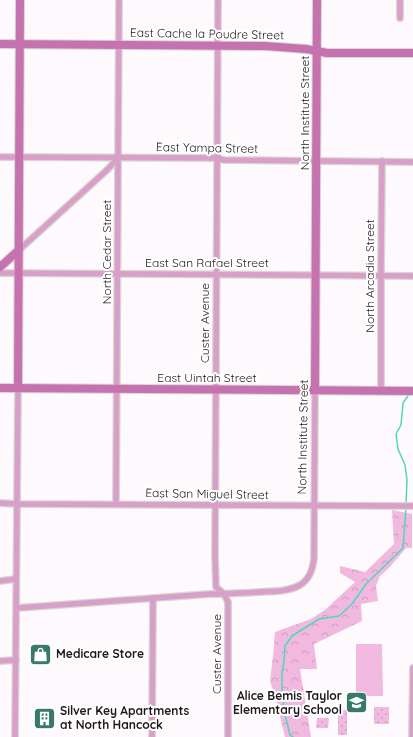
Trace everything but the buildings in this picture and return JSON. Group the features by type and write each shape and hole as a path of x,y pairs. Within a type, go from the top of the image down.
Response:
{"main road":[{"path":"18,388 20,0"},
{"name":"North Institute Street","path":"315,390 317,0"},
{"name":"East Cache la Poudre Street","path":"0,44 276,46 327,53 413,53"},
{"path":"0,267 19,250"},
{"name":"East Uintah Street","path":"0,388 413,391"}],"street":[{"name":"North Cedar Street","path":"116,504 119,0"},
{"name":"Custer Avenue","path":"218,0 215,555 216,586 224,594 228,602 228,737"},
{"path":"400,0 400,18"},
{"name":"East Yampa Street","path":"0,157 217,158 224,160 413,162"},
{"path":"19,250 107,170 118,158"},
{"name":"North Arcadia Street","path":"382,161 381,276 385,391"},
{"name":"East San Rafael Street","path":"0,273 413,276"},
{"path":"15,737 18,388"},
{"name":"North Institute Street","path":"17,608 284,590 299,586 310,575 313,564 315,390"},
{"name":"East San Miguel Street","path":"0,503 411,506"},
{"path":"0,580 16,579"},
{"path":"152,737 153,598"},
{"path":"0,661 16,660"},
{"path":"412,737 413,668"}],"green space":[{"path":"392,510 412,514 412,548 406,548 390,567 380,576 376,586 378,601 361,604 362,621 314,644 317,669 300,669 311,737 285,737 270,681 275,632 311,619 326,609 355,582 340,573 340,566 365,572 394,544"},
{"path":"356,644 382,644 383,696 356,696"},
{"path":"374,707 389,707 389,724 374,724"},
{"path":"338,709 347,710 347,735 338,735"},
{"path":"317,718 329,718 328,728 316,728"}],"waterway":[{"path":"406,504 407,480 405,465 398,449 396,434 401,425 403,403 410,393"},
{"path":"293,737 290,735 283,706 284,699 282,691 282,673 285,646 292,636 319,619 339,616 352,604 366,584 403,548 406,508"}],"place":[{"name":"Medicare Store","path":"40,654"},
{"name":"Alice Bemis Taylor Elementary School","path":"357,703"},
{"name":"Silver Key Apartments at North Hancock","path":"44,718"}]}
